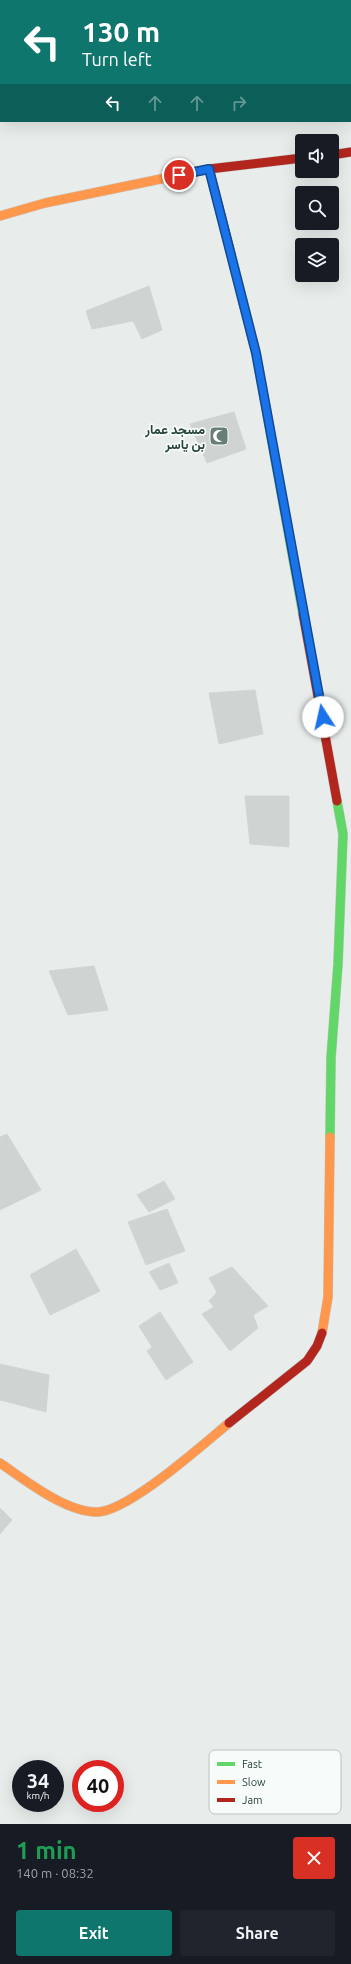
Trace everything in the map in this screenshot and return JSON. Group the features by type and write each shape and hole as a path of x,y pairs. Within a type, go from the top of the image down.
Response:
{"street":[{"path":"339,153 351,152"},
{"path":"0,216 45,203 209,169 295,159"},
{"path":"0,1464 49,1494 80,1510 94,1513 108,1512 136,1497 308,1361 318,1348 325,1325 328,1297 331,1058 338,964 344,834 256,353 209,169"}],"building":[{"path":"149,286 162,330 142,339 133,321 92,329 86,311"},
{"name":"مسجد عمار بن ياسر","path":"234,412 246,449 207,463 190,424"},
{"path":"255,690 263,734 219,744 209,693"},
{"path":"245,796 289,796 289,847 250,844"},
{"path":"94,966 108,1010 68,1015 49,971"},
{"path":"7,1134 41,1190 0,1210 0,1137"},
{"path":"164,1181 175,1199 149,1212 137,1195"},
{"path":"167,1209 185,1251 146,1265 128,1222"},
{"path":"76,1249 100,1291 50,1315 30,1275"},
{"path":"169,1263 178,1283 160,1290 149,1272"},
{"path":"232,1267 268,1306 253,1315 258,1328 230,1351 202,1314 214,1307 209,1301 217,1292 209,1278"},
{"path":"160,1312 193,1362 166,1380 147,1351 152,1347 139,1326"},
{"path":"0,1364 49,1375 46,1412 0,1400"},
{"path":"0,1508 12,1520 0,1534"}],"traffic: fast":[{"path":"231,254 256,353 303,614"},
{"path":"330,1137 331,1058 338,964 343,834 337,801"}],"traffic: slow":[{"path":"0,216 45,203 175,176"},
{"path":"322,1333 328,1297 330,1137"},
{"path":"0,1463 33,1486 59,1501 85,1511 97,1512 110,1509 145,1490 184,1461 229,1423"}],"traffic: jam":[{"path":"339,154 351,152"},
{"path":"175,176 209,169 295,159"},
{"path":"209,169 231,254"},
{"path":"303,614 337,801"},
{"path":"229,1423 307,1361 317,1346 322,1333"}],"place":[{"name":"مسجد عمار بن ياسر","path":"219,436"}],"route":[{"path":"179,175 209,169 256,353 323,717"}]}
